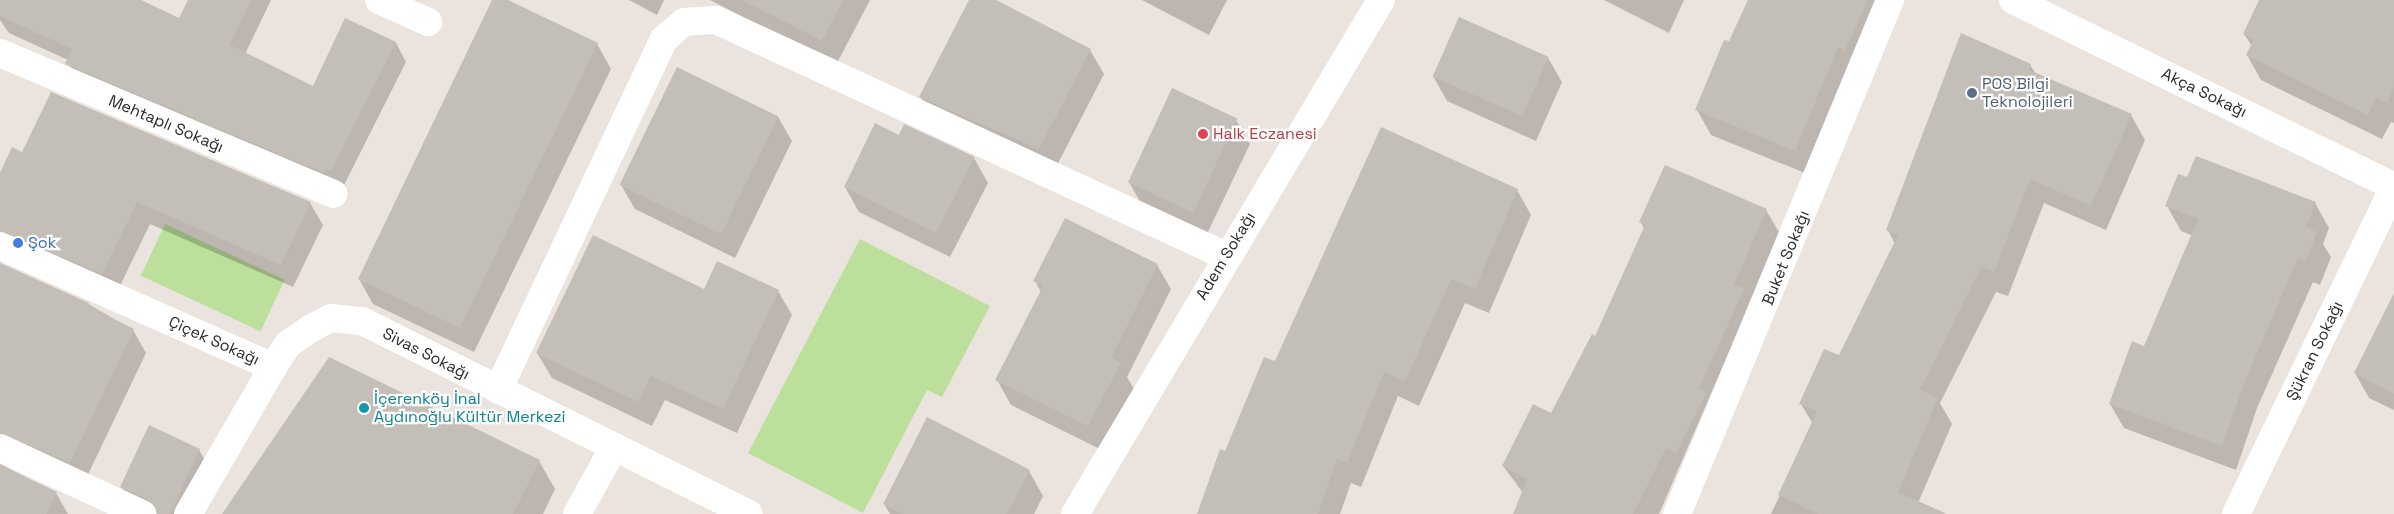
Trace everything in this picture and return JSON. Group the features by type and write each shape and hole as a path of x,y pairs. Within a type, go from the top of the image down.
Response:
{"street":[{"path":"379,0 428,22"},
{"name":"Adem Sokağı","path":"1075,514 1226,256 1381,0"},
{"name":"Buket Sokağı","path":"1677,514 1890,0"},
{"name":"Akça Sokağı","path":"2013,0 2394,187"},
{"path":"498,390 664,39 684,22 716,20 1226,256"},
{"name":"Mehtaplı Sokağı","path":"0,53 333,194"},
{"name":"Şükran Sokağı","path":"2236,514 2394,187"},
{"name":"Çiçek Sokağı","path":"0,246 273,367 188,514"},
{"name":"Sivas Sokağı","path":"273,367 288,344 310,329 332,318 362,321 748,514"},
{"path":"577,514 614,447"},
{"path":"0,448 142,514"}],"green space":[{"path":"165,224 285,280 261,331 141,276"},
{"path":"860,239 990,306 942,397 927,390 863,513 748,453"}],"building":[{"path":"0,0 141,0 179,18 188,0 251,0 230,45 313,86 345,18 396,42 331,171 326,169 324,173 65,64 72,49 0,16"},
{"path":"492,0 508,0 598,43 460,328 358,279"},
{"path":"742,0 843,0 822,41"},
{"path":"969,0 996,0 1091,49 1039,149 919,97"},
{"path":"1748,0 1868,0 1845,50 1838,47 1795,151 1695,110 1724,40 1729,41"},
{"path":"2259,0 2394,0 2394,87 2387,103 2376,98 2368,115 2246,55 2254,39 2243,34"},
{"path":"1459,17 1549,57 1522,116 1433,76"},
{"path":"1961,33 2031,64 2029,70 2132,114 2091,206 2030,179 1994,272 1981,267 1920,390 1938,398 1898,492 1947,514 1818,514 1778,495 1817,411 1799,404 1824,349 1839,355 1898,235 1886,230"},
{"path":"677,67 779,117 721,234 620,185"},
{"path":"1172,88 1237,118 1193,213 1128,182"},
{"path":"51,92 311,202 281,265 137,202 102,274 0,231 0,173 12,147 22,152"},
{"path":"875,123 899,135 904,124 975,157 936,233 844,187"},
{"path":"1381,127 1518,189 1475,289 1451,279 1405,382 1384,372 1347,463 1337,459 1318,514 1197,514 1220,449 1225,451 1264,357 1275,361"},
{"path":"2196,156 2316,202 2306,227 2317,232 2306,261 2298,258 2244,383 2222,446 2109,404 2132,341 2144,346 2198,219 2165,206 2178,174 2187,177"},
{"path":"1665,165 1767,209 1734,285 1744,289 1699,388 1707,392 1676,453 1666,448 1633,514 1513,514 1527,479 1502,466 1533,404 1551,413 1592,334 1595,336 1645,225 1639,222"},
{"path":"1065,218 1158,264 1111,358 1121,363 1088,426 995,380 1043,286 1033,281"},
{"path":"593,235 704,289 717,261 779,290 723,409 651,376 638,402 536,353"},
{"path":"0,263 89,303 87,306 134,329 70,463 0,433"},
{"path":"2394,293 2394,394 2354,373"},
{"name":"İçerenköy İnal Aydınoğlu Kültür Merkezi","path":"329,357 540,460 513,514 222,514"},
{"path":"927,417 1030,470 1007,514 902,514 883,504"},
{"path":"149,425 200,449 170,514 157,514 149,500 120,487"},
{"path":"0,465 57,492 46,514 0,514"}],"place":[{"name":"POS Bilgi Teknolojileri","path":"1972,93"},
{"name":"Halk Eczanesi","path":"1203,134"},
{"name":"Şok","path":"18,243"},
{"name":"İçerenköy İnal Aydınoğlu Kültür Merkezi","path":"364,408"}]}
